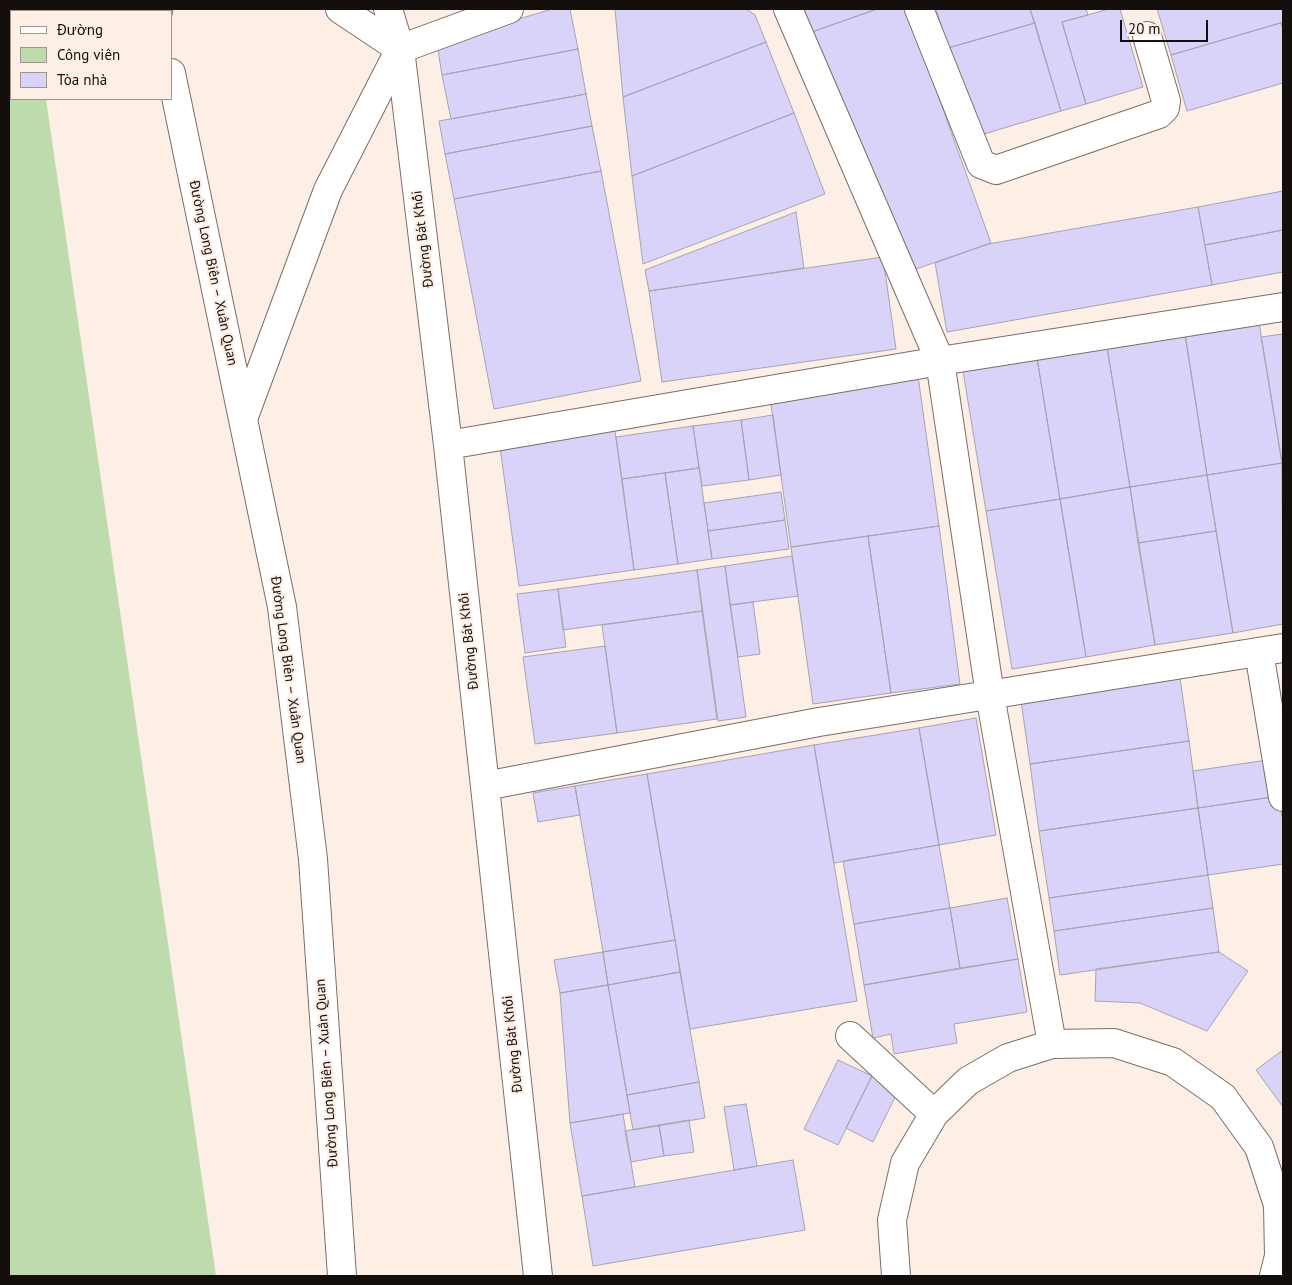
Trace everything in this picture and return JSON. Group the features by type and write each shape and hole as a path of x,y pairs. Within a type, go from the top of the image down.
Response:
{"street":[{"path":"340,9 400,49"},
{"name":"Đường Bát Khối","path":"388,9 400,49 448,445 538,1276"},
{"path":"243,418 328,190 400,49 509,9"},
{"path":"788,9 940,361 990,695 1052,1044"},
{"path":"918,9 981,164 996,170 1160,114 1165,108 1166,101 1147,36"},
{"name":"Đường Long Biên – Xuân Quan","path":"172,78 282,608 313,859 342,1276"},
{"path":"448,445 940,361 1283,307"},
{"path":"485,786 819,722 1271,650 1283,797"},
{"path":"850,1036 934,1114"},
{"path":"896,1276 892,1220 905,1164 934,1114 968,1081 1008,1058 1052,1044 1114,1043 1173,1062 1223,1097 1259,1147 1281,1205 1279,1256 1274,1276"}],"green space":[{"path":"9,9 33,9 10,10 10,100 46,100 216,1276 9,1276"}],"building":[{"path":"552,9 570,9 578,49 442,75 437,44"},
{"path":"615,9 746,9 755,15 766,42 623,97"},
{"path":"801,9 877,9 809,33"},
{"path":"877,9 907,9 991,243 916,269 809,33"},
{"path":"936,9 1030,9 1035,23 948,48"},
{"path":"1030,9 1086,9 1088,15 1062,22 1086,104 1061,111"},
{"path":"1109,9 1120,9 1143,87 1086,104 1062,22"},
{"path":"1157,9 1283,9 1283,22 1171,55"},
{"path":"1035,23 1061,111 974,137 948,48"},
{"path":"1281,23 1283,29 1283,83 1187,111 1171,55"},
{"path":"766,42 794,113 632,176 623,97"},
{"path":"578,49 586,94 451,119 442,75"},
{"path":"586,94 592,126 445,154 439,121"},
{"path":"794,113 825,194 643,264 632,176"},
{"path":"592,126 601,171 454,199 445,154"},
{"path":"601,171 641,381 494,409 454,199"},
{"path":"1283,191 1283,230 1205,245 1198,207"},
{"path":"1198,207 1212,285 947,332 935,263 988,244"},
{"path":"796,212 804,268 649,291 645,270"},
{"path":"1283,230 1283,272 1212,285 1205,245"},
{"path":"883,257 896,349 662,382 649,291"},
{"path":"1259,322 1282,463 1207,475 1185,334"},
{"path":"1185,334 1207,475 1130,487 1107,347"},
{"path":"1283,334 1283,462 1282,463 1261,337"},
{"path":"1107,347 1130,487 1060,499 1037,358"},
{"path":"1037,358 1060,499 986,511 963,371"},
{"path":"918,376 939,526 791,547 770,397"},
{"path":"773,415 781,475 749,480 741,420"},
{"path":"741,420 749,480 702,486 693,426"},
{"path":"693,426 699,468 622,479 616,437"},
{"path":"615,431 634,570 519,586 500,447"},
{"path":"1282,463 1283,624 1233,633 1207,475"},
{"path":"699,468 712,559 678,564 665,473"},
{"path":"665,473 678,564 634,570 622,479"},
{"path":"1207,475 1216,531 1138,543 1130,487"},
{"path":"1130,487 1155,645 1086,657 1060,499"},
{"path":"781,492 785,520 708,531 704,503"},
{"path":"1060,499 1086,657 1012,669 986,511"},
{"path":"785,520 789,549 712,559 708,531"},
{"path":"939,526 960,684 891,693 868,536"},
{"path":"1216,531 1233,633 1155,645 1138,543"},
{"path":"868,536 891,693 813,704 791,547"},
{"path":"792,556 798,596 730,605 725,566"},
{"path":"725,566 746,717 718,721 697,570"},
{"path":"697,570 702,611 563,630 558,589"},
{"path":"558,589 566,647 525,653 517,594"},
{"path":"753,602 760,654 738,657 730,605"},
{"path":"702,611 717,719 617,733 602,625"},
{"path":"605,646 617,733 535,744 523,657"},
{"path":"1180,678 1189,741 1030,764 1021,701"},
{"path":"976,718 996,835 939,845 919,728"},
{"path":"919,728 939,845 834,863 814,745"},
{"path":"1189,741 1198,808 1039,831 1030,764"},
{"path":"814,745 857,1001 690,1029 647,774"},
{"path":"1274,759 1279,796 1198,808 1193,771"},
{"path":"647,774 675,940 603,952 575,786"},
{"path":"575,786 580,815 538,822 533,793"},
{"path":"1279,796 1283,822 1283,864 1208,875 1198,808"},
{"path":"1198,808 1208,875 1049,898 1039,831"},
{"path":"939,845 950,908 854,924 843,861"},
{"path":"1208,875 1213,908 1054,931 1049,898"},
{"path":"1007,898 1018,959 960,968 950,908"},
{"path":"950,908 960,968 864,985 854,924"},
{"path":"1213,908 1219,952 1060,975 1054,931"},
{"path":"675,940 680,972 608,985 603,952"},
{"path":"603,952 608,985 560,993 554,960"},
{"path":"1219,952 1248,971 1207,1031 1140,1003 1095,1001 1096,969"},
{"path":"1018,959 1027,1012 954,1024 957,1043 894,1054 891,1034 873,1038 864,985"},
{"path":"680,972 699,1082 627,1095 608,985"},
{"path":"608,985 630,1113 570,1123 560,993"},
{"path":"1283,1050 1283,1107 1256,1070"},
{"path":"838,1060 872,1076 838,1145 804,1129"},
{"path":"872,1076 899,1089 873,1142 846,1128"},
{"path":"699,1082 705,1118 633,1130 627,1095"},
{"path":"746,1104 757,1166 734,1170 724,1107"},
{"path":"623,1114 635,1187 582,1196 570,1123"},
{"path":"689,1120 694,1152 664,1156 659,1125"},
{"path":"659,1125 664,1156 631,1162 625,1131"},
{"path":"793,1160 805,1230 593,1266 582,1196"}]}
